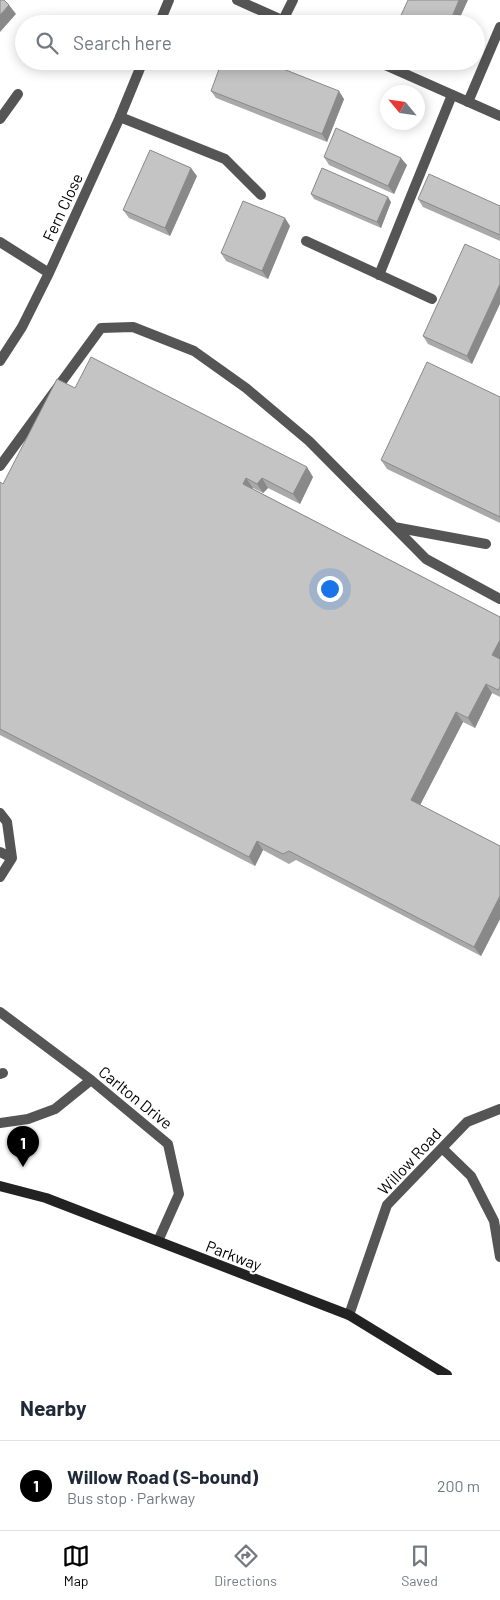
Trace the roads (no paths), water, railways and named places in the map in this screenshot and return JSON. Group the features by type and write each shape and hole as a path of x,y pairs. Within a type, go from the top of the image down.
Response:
{"main road":[{"name":"Parkway","path":"0,1186 46,1198 349,1315 447,1375"}],"street":[{"path":"163,15 170,0"},
{"path":"237,0 271,15"},
{"path":"289,15 293,0"},
{"path":"485,62 500,27"},
{"name":"Fern Close","path":"0,361 22,327 48,273 120,117 139,70"},
{"path":"396,70 500,116"},
{"path":"468,102 482,70"},
{"path":"0,119 18,94"},
{"path":"379,275 452,95"},
{"path":"120,117 225,159 261,195"},
{"path":"306,241 432,299"},
{"path":"0,242 48,273"},
{"path":"0,466 101,328 133,327 194,351 246,388 309,441 426,559 500,599"},
{"path":"394,527 486,544"},
{"path":"0,813 7,822 12,858 0,877"},
{"path":"0,852 12,858"},
{"name":"Carlton Drive","path":"0,1012 91,1080 168,1144 179,1194 158,1241"},
{"path":"0,1124 28,1119 55,1109 91,1080"},
{"name":"Willow Road","path":"349,1315 387,1206 468,1122 500,1109"},
{"path":"442,1148 471,1176 494,1221 500,1257"}],"place":[{"name":"Willow Road (S-bound)","path":"23,1167"}]}
